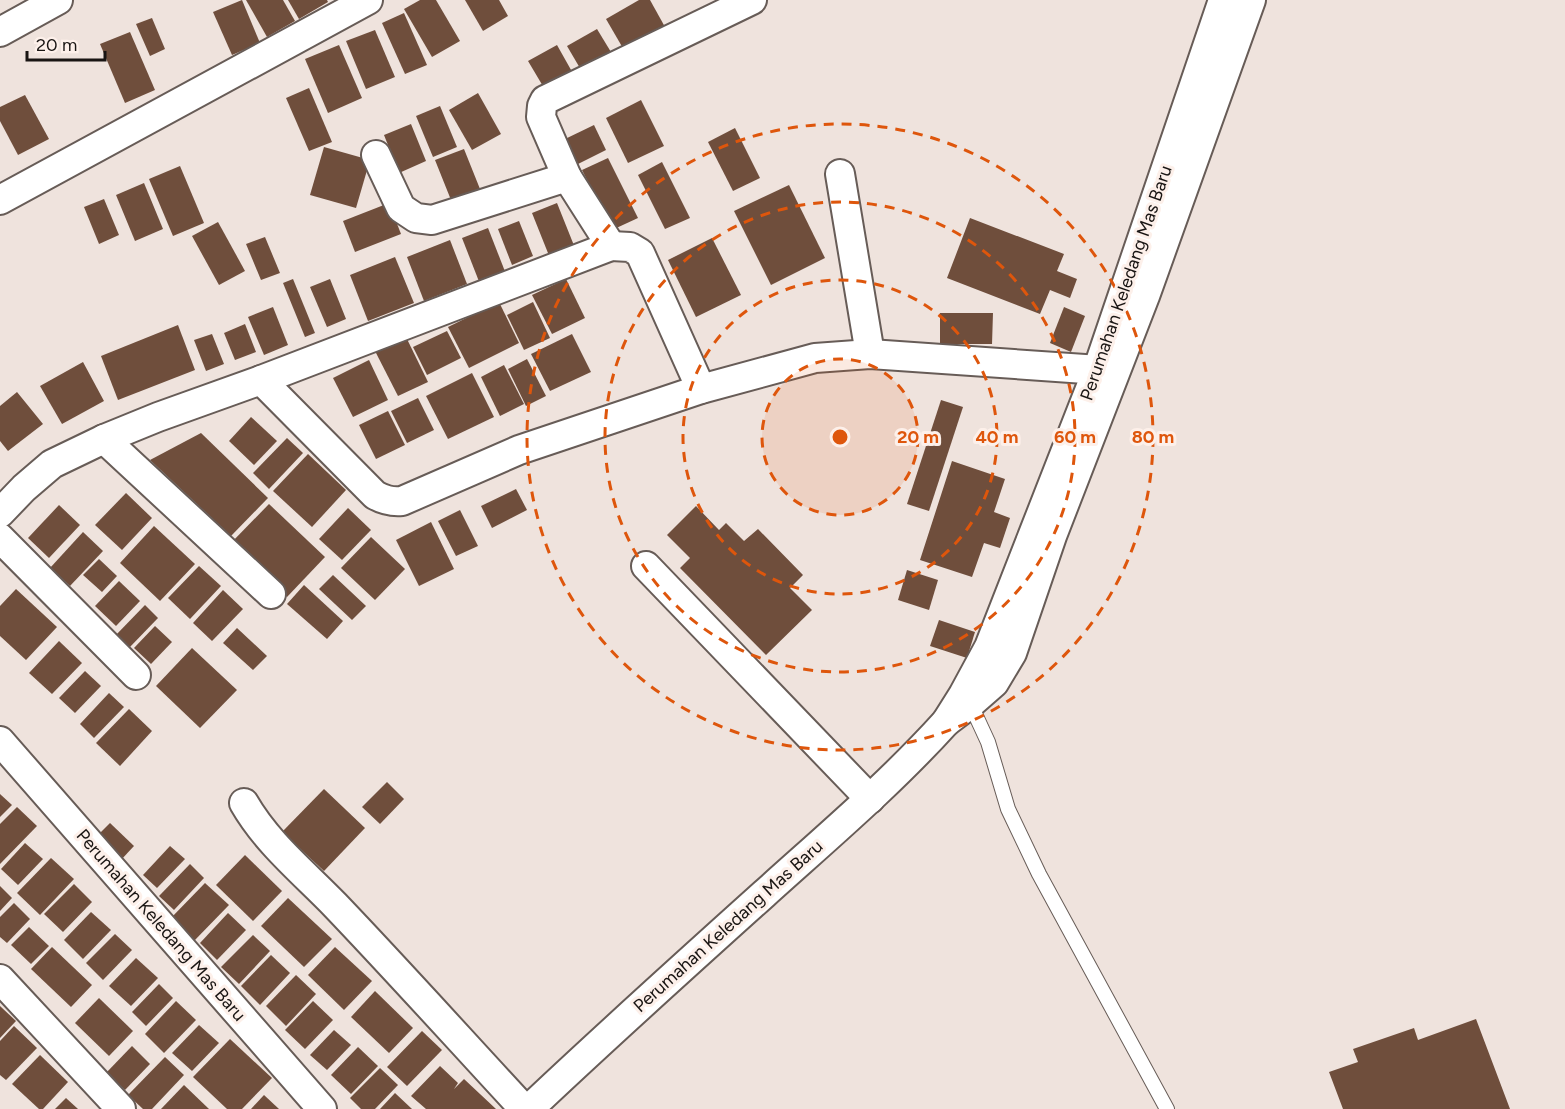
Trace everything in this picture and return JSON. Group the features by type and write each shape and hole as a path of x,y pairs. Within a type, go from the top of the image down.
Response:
{"street":[{"path":"0,32 58,0"},
{"path":"0,200 368,0"},
{"path":"611,246 567,177 541,117 545,100 752,0"},
{"name":"Perumahan Keledang Mas Baru","path":"529,1109 626,1018 870,799 927,743 966,700 1106,371 1223,0"},
{"path":"261,380 375,495 393,502 402,501 519,450 701,389 815,358 870,354 1106,371 1145,296 1251,0"},
{"path":"376,154 401,208 416,218 432,220 567,177"},
{"path":"840,174 870,354"},
{"path":"0,513 52,464 104,439 611,246 630,247 640,253 701,389"},
{"path":"104,439 270,594"},
{"path":"0,538 136,675"},
{"path":"646,566 870,799"},
{"name":"Perumahan Keledang Mas Baru","path":"0,741 322,1109"},
{"path":"244,803 253,819 272,841 333,903 524,1109"},
{"path":"0,979 121,1109"}],"lane":[{"path":"966,700 988,742 1008,809 1039,874 1167,1109"}],"building":[{"path":"242,0 260,43 232,55 213,12"},
{"path":"246,0 283,0 295,21 267,37"},
{"path":"288,0 327,0 328,2 299,19"},
{"path":"420,0 436,0 460,41 432,57 404,9"},
{"path":"465,0 499,0 508,16 483,31"},
{"path":"639,0 650,0 665,27 624,50 606,19"},
{"path":"404,13 427,65 405,74 382,23"},
{"path":"152,18 165,49 150,56 136,24"},
{"path":"597,29 614,57 584,75 567,46"},
{"path":"375,30 395,77 366,89 346,41"},
{"path":"130,32 155,90 125,103 100,44"},
{"path":"339,45 362,98 328,113 305,59"},
{"path":"557,45 575,77 547,93 528,61"},
{"path":"309,88 332,142 309,151 286,98"},
{"path":"478,93 501,134 472,150 449,110"},
{"path":"25,95 49,139 18,155 0,121 0,107"},
{"path":"641,100 664,146 628,163 606,118"},
{"path":"440,106 457,147 433,157 416,116"},
{"path":"411,124 426,161 399,173 384,135"},
{"path":"594,125 606,150 576,165 563,140"},
{"path":"735,128 760,178 733,191 708,142"},
{"path":"324,147 370,160 356,208 310,195"},
{"path":"464,149 484,199 455,210 435,160"},
{"path":"608,158 638,218 612,230 582,170"},
{"path":"662,162 690,218 665,229 638,175"},
{"path":"180,166 204,223 173,236 149,179"},
{"path":"144,183 163,229 135,241 116,195"},
{"path":"789,185 825,258 771,285 734,211"},
{"path":"104,199 119,235 99,244 84,207"},
{"path":"389,203 401,234 355,252 343,221"},
{"path":"557,203 575,248 550,258 532,213"},
{"path":"970,218 1064,254 1057,271 1077,279 1070,298 1050,290 1040,314 947,278"},
{"path":"519,221 533,256 512,265 498,229"},
{"path":"218,222 245,271 219,285 192,236"},
{"path":"488,228 506,274 480,284 462,238"},
{"path":"265,237 280,273 261,280 246,244"},
{"path":"712,238 741,295 696,317 668,260"},
{"path":"450,240 467,284 424,301 407,257"},
{"path":"395,257 414,303 368,321 350,275"},
{"path":"293,279 315,333 305,337 283,283"},
{"path":"330,279 346,319 327,327 310,287"},
{"path":"566,279 585,318 552,334 532,295"},
{"path":"499,302 519,343 469,368 448,327"},
{"path":"533,302 550,338 524,350 507,315"},
{"path":"273,307 288,345 264,355 248,317"},
{"path":"1064,307 1085,316 1071,352 1050,343"},
{"path":"940,313 993,313 992,344 940,344"},
{"path":"245,324 256,352 235,360 224,333"},
{"path":"178,325 195,370 118,400 101,356"},
{"path":"447,331 461,358 427,375 413,347"},
{"path":"212,334 224,364 206,371 194,340"},
{"path":"572,334 591,372 550,391 531,354"},
{"path":"406,337 428,382 398,396 375,351"},
{"path":"527,359 546,396 526,406 508,369"},
{"path":"369,360 388,400 353,417 333,378"},
{"path":"83,362 104,401 62,424 40,386"},
{"path":"504,365 524,404 500,416 481,377"},
{"path":"472,373 494,417 448,439 426,396"},
{"path":"17,392 43,424 8,451 0,441 0,406"},
{"path":"418,398 434,430 407,443 391,411"},
{"path":"941,400 963,407 929,511 907,504"},
{"path":"388,411 405,445 376,459 359,425"},
{"path":"251,417 277,441 254,465 229,441"},
{"path":"201,433 268,498 231,536 150,460"},
{"path":"287,438 303,453 269,489 253,473"},
{"path":"308,454 346,490 312,527 273,491"},
{"path":"952,461 1005,479 994,512 1010,518 1000,548 984,543 972,577 920,560"},
{"path":"516,489 527,510 492,528 481,506"},
{"path":"126,493 152,518 122,550 95,525"},
{"path":"269,504 325,557 287,597 230,544"},
{"path":"59,505 80,525 49,558 28,538"},
{"path":"696,506 719,530 726,523 744,541 758,529 803,575 790,588 812,610 766,655 680,568 690,558 667,535"},
{"path":"348,508 371,530 342,560 319,539"},
{"path":"460,510 478,546 456,556 438,521"},
{"path":"431,522 454,569 419,586 396,540"},
{"path":"154,526 195,564 160,601 120,563"},
{"path":"83,532 103,551 70,586 50,568"},
{"path":"371,537 405,569 375,600 341,568"},
{"path":"99,559 117,576 102,592 83,575"},
{"path":"199,566 221,586 190,619 168,598"},
{"path":"907,570 938,580 929,610 898,600"},
{"path":"333,575 366,606 352,620 319,589"},
{"path":"119,581 140,601 116,626 95,606"},
{"path":"304,585 343,621 327,639 287,604"},
{"path":"16,589 57,627 26,660 0,636 0,606"},
{"path":"223,590 243,609 212,641 193,623"},
{"path":"145,605 158,618 129,648 115,636"},
{"path":"939,620 975,632 967,658 930,646"},
{"path":"155,626 172,642 151,664 134,648"},
{"path":"237,628 267,656 253,670 223,643"},
{"path":"59,641 82,663 52,694 29,673"},
{"path":"192,648 237,690 200,728 156,686"},
{"path":"85,671 101,686 75,713 59,698"},
{"path":"109,693 124,707 94,738 80,724"},
{"path":"129,709 152,731 120,766 96,743"},
{"path":"387,782 404,799 380,824 362,807"},
{"path":"324,789 365,828 324,871 282,832"},
{"path":"0,794 12,805 0,817"},
{"path":"17,807 37,826 0,864 0,824"},
{"path":"110,823 134,846 120,861 95,838"},
{"path":"25,843 43,859 18,885 1,869"},
{"path":"170,846 185,859 157,888 143,875"},
{"path":"245,855 282,891 253,921 216,885"},
{"path":"51,858 74,879 40,915 17,893"},
{"path":"190,864 204,878 174,910 159,896"},
{"path":"205,883 229,905 194,941 170,919"},
{"path":"74,884 92,902 63,932 44,914"},
{"path":"0,886 12,898 0,911"},
{"path":"288,898 332,939 304,967 261,926"},
{"path":"14,903 30,919 7,943 0,937 0,917"},
{"path":"91,912 111,930 83,959 64,940"},
{"path":"228,913 246,930 217,960 200,943"},
{"path":"29,927 49,946 31,964 11,945"},
{"path":"115,934 132,950 103,980 86,963"},
{"path":"253,935 270,951 239,984 221,967"},
{"path":"52,947 92,985 71,1007 31,969"},
{"path":"335,947 372,981 344,1010 308,975"},
{"path":"271,955 290,973 260,1005 241,986"},
{"path":"136,958 158,978 131,1006 109,986"},
{"path":"296,975 316,994 286,1026 266,1006"},
{"path":"159,984 173,998 146,1026 132,1012"},
{"path":"375,991 413,1028 389,1053 351,1017"},
{"path":"99,998 133,1031 109,1056 75,1023"},
{"path":"176,1001 196,1020 164,1053 145,1034"},
{"path":"313,1001 333,1020 305,1049 285,1030"},
{"path":"0,1006 16,1021 0,1038"},
{"path":"1476,1019 1510,1109 1343,1109 1329,1072 1358,1062 1353,1049 1414,1028 1418,1040"},
{"path":"199,1025 219,1043 192,1071 172,1053"},
{"path":"14,1026 37,1048 6,1080 0,1075 0,1041"},
{"path":"334,1030 351,1045 327,1070 310,1055"},
{"path":"422,1031 442,1050 407,1086 387,1067"},
{"path":"230,1039 272,1078 242,1109 227,1109 193,1077"},
{"path":"132,1046 150,1064 125,1090 106,1073"},
{"path":"358,1047 378,1066 351,1094 331,1075"},
{"path":"40,1055 68,1082 43,1109 39,1109 12,1084"},
{"path":"165,1057 184,1075 152,1109 143,1109 128,1095"},
{"path":"440,1066 458,1083 454,1089 464,1079 496,1109 426,1109 411,1096"},
{"path":"380,1068 398,1085 375,1109 361,1109 350,1098"},
{"path":"184,1085 209,1109 161,1109"},
{"path":"395,1093 412,1109 380,1109"},
{"path":"264,1095 279,1109 251,1109"},
{"path":"66,1098 78,1109 55,1109"}]}
